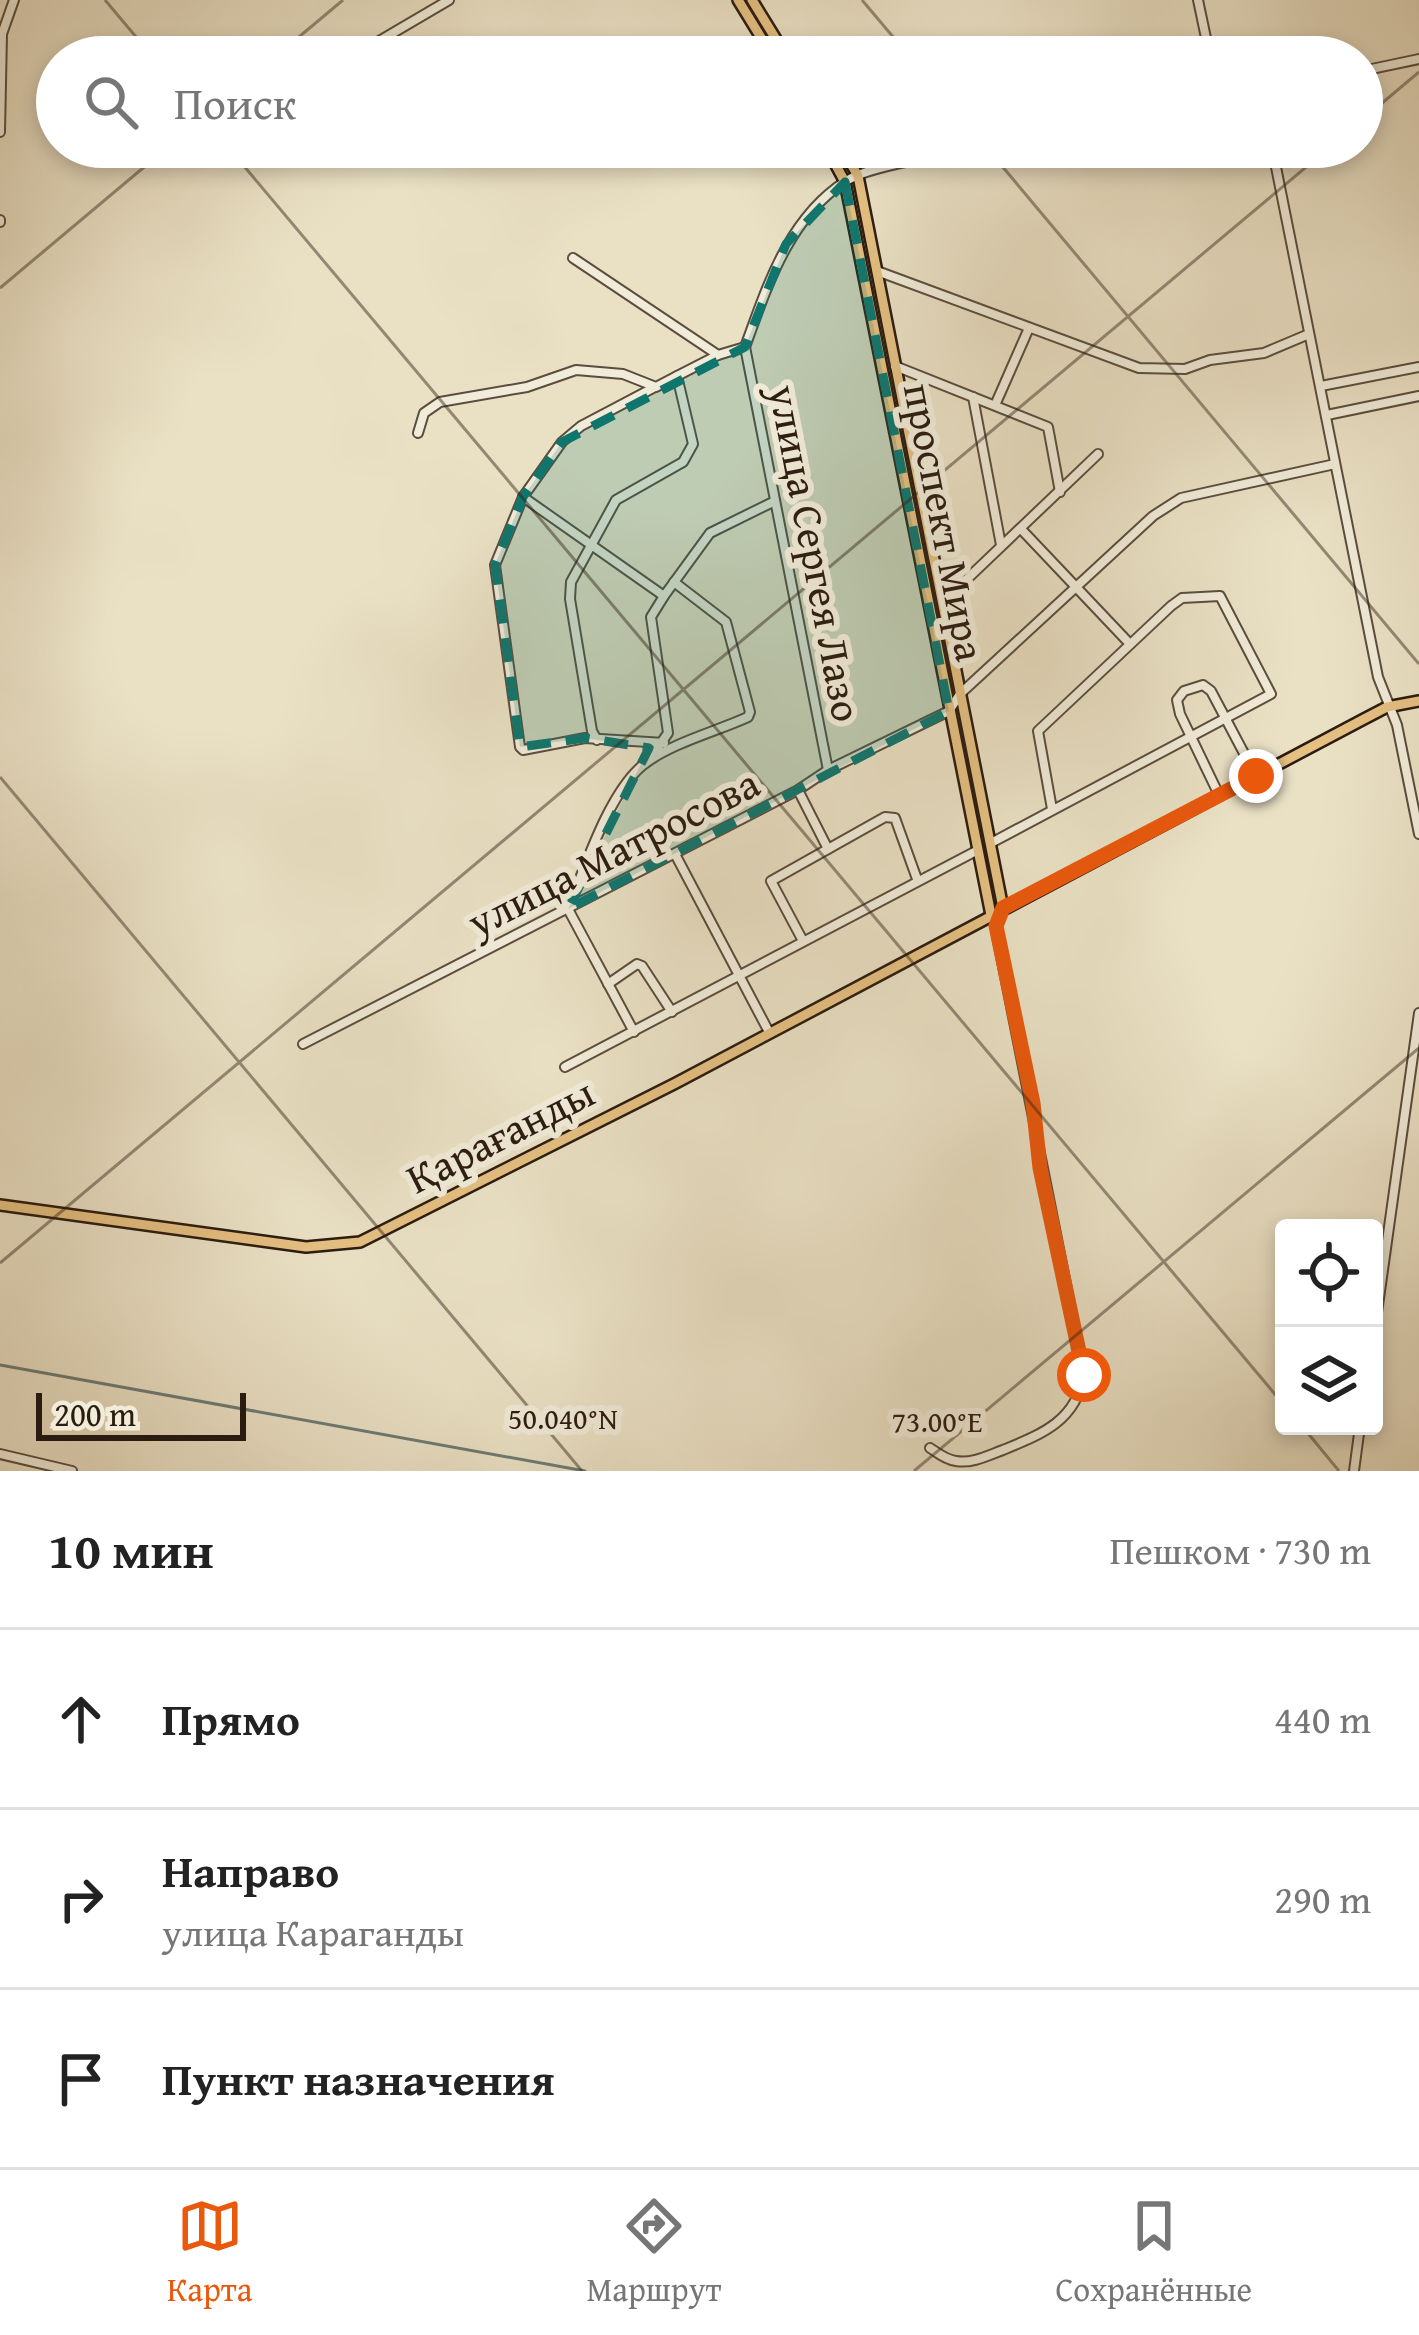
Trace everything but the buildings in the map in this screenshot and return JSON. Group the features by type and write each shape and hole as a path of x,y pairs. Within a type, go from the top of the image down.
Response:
{"main road":[{"path":"738,0 760,36"},
{"path":"752,0 774,36"},
{"name":"проспект Мира","path":"837,168 845,182 993,920"},
{"name":"проспект Мира","path":"854,168 1003,908"},
{"name":"Қарағанды","path":"0,1205 306,1247 360,1242 993,920 1003,908 1388,707 1419,701"}],"street":[{"path":"0,132 2,34 14,0"},
{"path":"388,36 449,0"},
{"path":"1198,0 1206,36"},
{"path":"1383,67 1419,59"},
{"path":"845,182 896,168"},
{"path":"1276,168 1378,677 1397,724 1419,834"},
{"name":"улица Сергея Лазо","path":"828,770 745,347 787,244 845,182"},
{"name":"улица Сергея Лазо","path":"574,258 718,355 745,347"},
{"path":"877,271 1125,364 1171,370 1210,359 1264,353 1309,334"},
{"path":"996,403 1028,328"},
{"path":"664,742 572,740 520,747 495,565 523,497 562,442 581,426 718,355"},
{"path":"895,366 1048,427 1060,492"},
{"path":"1321,386 1419,367"},
{"path":"418,433 424,413 440,402 527,386 576,370 623,374 656,387"},
{"path":"597,740 569,590 590,542 616,500 683,461 693,444 677,376"},
{"path":"1328,415 1419,396"},
{"path":"973,397 1001,545"},
{"path":"942,603 1098,454"},
{"path":"950,711 960,694 1076,586 1153,516 1181,498 1335,464"},
{"path":"523,497 664,596"},
{"path":"634,1032 568,909 614,806 668,733 651,617 695,547 710,533 775,501"},
{"path":"1021,529 1130,644"},
{"path":"647,762 748,717 750,712 726,622 674,582"},
{"path":"991,843 1271,694 1220,596 1182,598 1038,731 1052,809"},
{"path":"1219,795 1177,700 1184,691 1203,685 1211,691 1256,776"},
{"name":"улица Матросова","path":"303,1044 950,711"},
{"path":"798,790 828,848"},
{"path":"803,941 771,881 885,817 895,818 916,880"},
{"path":"565,1067 978,850"},
{"path":"675,854 769,1032"},
{"path":"930,1448 948,1459 969,1461 1044,1433 1066,1415 1084,1375 993,920"},
{"path":"608,984 642,965 672,1012"},
{"path":"1375,1327 1419,1013"},
{"path":"1354,1471 1359,1435"},
{"path":"0,1454 72,1471"}],"highlighted area":[{"path":"845,182 949,711 568,909 649,748 585,738 520,747 495,565 523,497 562,442 745,347 786,244"}],"waterway":[{"path":"0,1365 585,1471"}],"route":[{"path":"1084,1375 996,926 1003,908 1256,776"}]}
